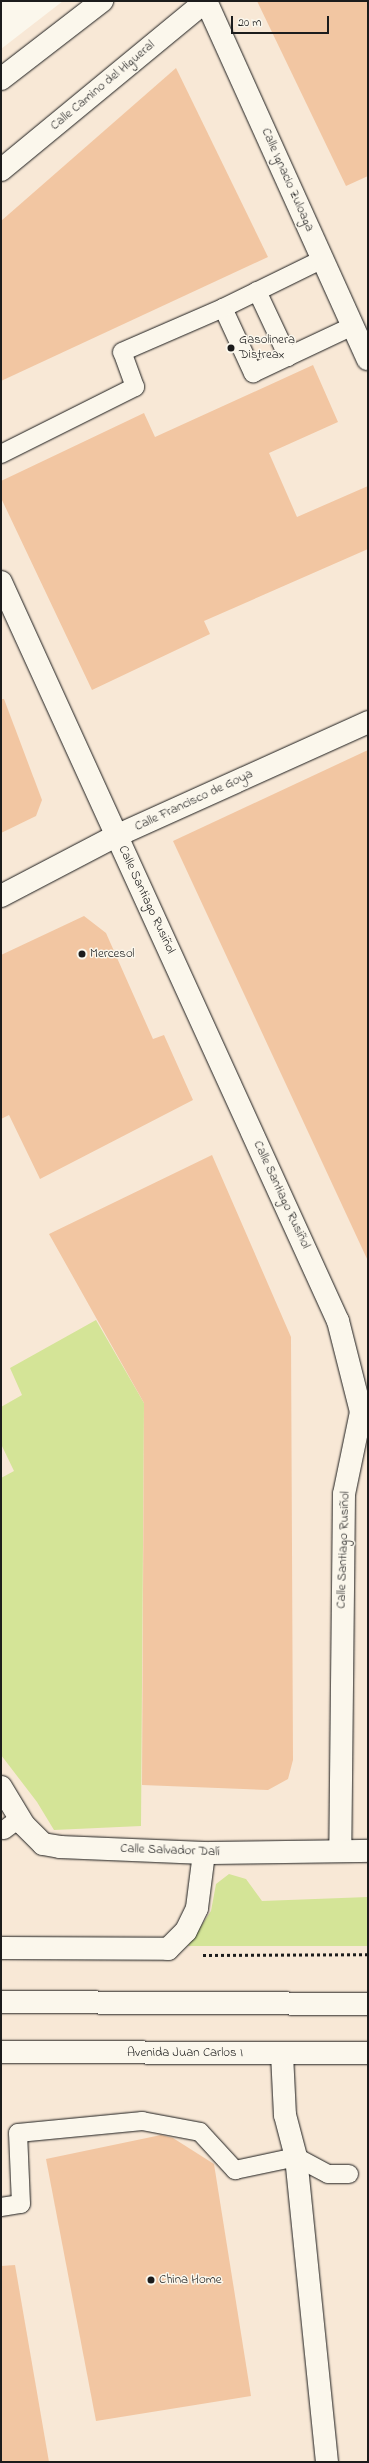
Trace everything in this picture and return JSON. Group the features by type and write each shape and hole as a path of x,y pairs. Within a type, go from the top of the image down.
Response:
{"street":[{"path":"1,79 102,1"},
{"name":"Calle Camino del Higueral","path":"1,170 206,1"},
{"name":"Calle Ignacio Zuloaga","path":"206,1 368,359"},
{"name":"Calle Santiago Rusiñol","path":"1,582 338,1321 365,1412 344,1494 340,1851"},
{"name":"Calle Francisco de Goya","path":"1,896 116,836 368,722"},
{"name":"Calle Salvador Dalí","path":"1,1787 12,1824 43,1844 60,1847 204,1853 368,1851"},
{"path":"1,1948 168,1949 186,1931 197,1908 204,1853"},
{"path":"1,2002 368,2004"},
{"name":"Avenida Juan Carlos I","path":"1,2052 282,2054 368,2053"},
{"path":"282,2054 286,2115 296,2157 327,2462"}],"lane":[{"path":"1,454 135,387 122,352 223,308 323,259"},
{"path":"257,291 288,357"},
{"path":"223,308 253,373 353,326"},
{"path":"1,2208 21,2204 18,2133 142,2121 200,2132 235,2170 296,2157 328,2174 349,2174"}],"shaded area":[{"path":"63,1 368,1 368,2462 1,2462 1,49"}],"green space":[{"path":"96,1320 144,1403 141,1826 54,1830 37,1802 1,1755 1,1478 14,1471 1,1444 1,1407 22,1395 10,1368"},
{"path":"229,1874 246,1879 262,1901 368,1897 368,1946 188,1946 211,1911 216,1884"}],"building":[{"path":"257,1 368,1 368,176 346,186"},
{"path":"176,68 268,257 1,381 1,221"},
{"path":"313,365 338,422 269,453 297,517 368,486 368,549 204,621 210,634 92,690 1,498 1,481 144,413 155,437"},
{"path":"1,699 4,699 42,800 36,816 1,833"},
{"path":"368,750 368,1261 173,841"},
{"path":"84,916 106,933 153,1039 164,1035 193,1100 40,1179 9,1115 1,1119 1,955"},
{"path":"212,1155 291,1337 293,1760 288,1779 268,1790 142,1785 144,1403 49,1234"},
{"name":"China Home","path":"161,2135 173,2138 214,2164 251,2396 96,2421 46,2159"},
{"path":"15,2265 49,2462 1,2462 1,2266"}],"place":[{"name":"Gasolinera Distreax","path":"231,348"},
{"name":"Mercesol","path":"82,954"},
{"name":"China Home","path":"151,2280"}]}
